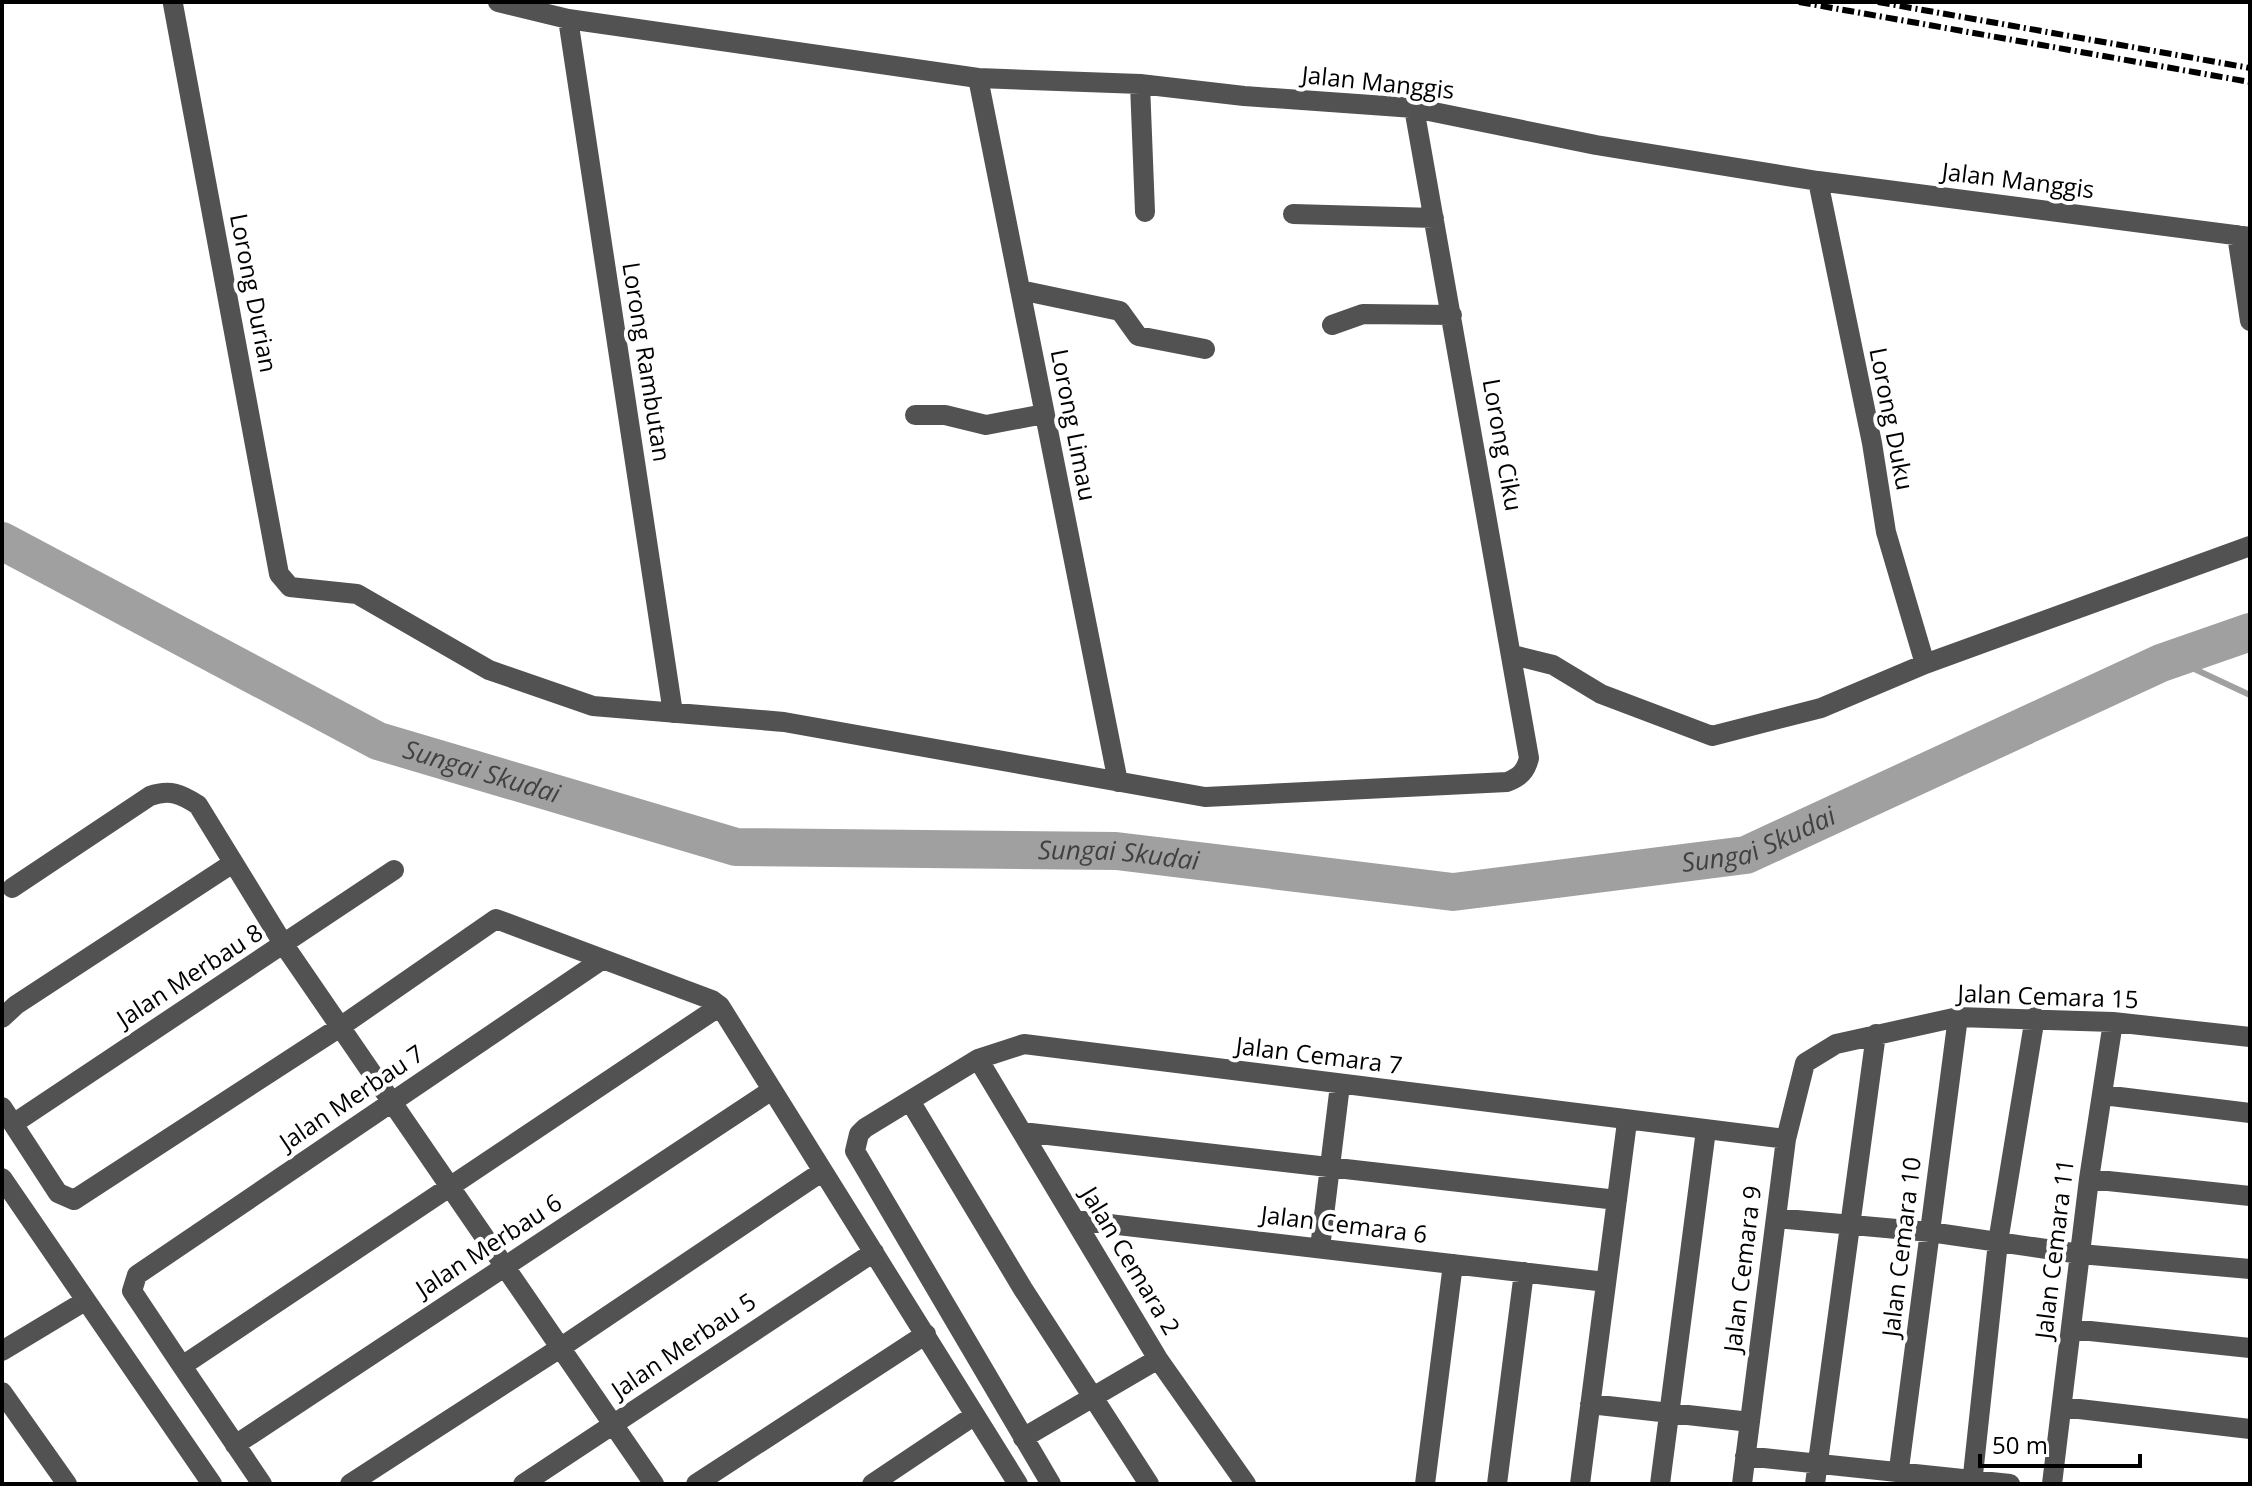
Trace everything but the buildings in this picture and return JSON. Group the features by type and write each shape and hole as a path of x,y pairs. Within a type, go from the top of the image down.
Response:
{"street":[{"name":"Jalan Manggis","path":"498,2 568,19 978,78 1140,84 1414,108 1596,145 1818,181 2243,236"},
{"name":"Lorong Durian","path":"176,3 279,574 290,587 357,594 489,670 593,706 673,713"},
{"name":"Lorong Rambutan","path":"568,19 673,713"},
{"name":"Lorong Limau","path":"978,78 1118,782"},
{"path":"1140,84 1145,212"},
{"name":"Lorong Ciku","path":"1118,782 1205,797 1507,782 1523,773 1529,758 1513,655 1414,108"},
{"name":"Lorong Duku","path":"1818,181 1872,443 1886,532 1925,664"},
{"path":"1293,214 1434,218"},
{"path":"2243,236 2250,321"},
{"path":"1020,290 1120,311 1138,336 1205,349"},
{"path":"1332,325 1363,314 1452,315"},
{"path":"915,415 945,415 993,425 1044,414"},
{"path":"1513,655 1553,665 1601,694 1712,736 1821,708 1925,664 2250,546"},
{"path":"673,713 784,722 1118,782"},
{"path":"12,888 150,796 164,791 182,794 198,805 284,945 654,1484"},
{"path":"2,1018 16,1005 233,863"},
{"name":"Jalan Merbau 8","path":"7,1115 284,945 394,870"},
{"path":"7,1115 58,1193 74,1200 340,1027 496,919 720,1006 1018,1484"},
{"name":"Jalan Merbau 7","path":"182,1366 132,1291 137,1275 603,959"},
{"path":"262,1484 182,1366 720,1006"},
{"name":"Jalan Cemara 15","path":"1805,1063 1836,1044 1958,1017 2035,1017 2113,1022 2250,1037"},
{"name":"Jalan Cemara 10","path":"1898,1478 1958,1017"},
{"path":"1972,1482 1998,1242 2035,1017"},
{"name":"Jalan Cemara 11","path":"2052,1484 2089,1179 2113,1022"},
{"path":"1816,1474 1876,1034"},
{"name":"Jalan Cemara 7","path":"1023,1438 858,1160 855,1142 865,1128 978,1059 1024,1044 1627,1122 1786,1139"},
{"name":"Jalan Cemara 2","path":"978,1059 1158,1359 1246,1484"},
{"name":"Jalan Cemara 9","path":"1742,1484 1786,1139 1805,1063"},
{"path":"1320,1248 1340,1085"},
{"name":"Jalan Merbau 6","path":"235,1445 772,1090"},
{"path":"2103,1095 2250,1113"},
{"path":"910,1101 1092,1398 1149,1484"},
{"path":"1580,1484 1627,1122"},
{"path":"1660,1484 1706,1130"},
{"path":"1022,1132 1617,1200"},
{"path":"350,1484 560,1348 823,1171"},
{"path":"2,1178 212,1484"},
{"path":"2089,1179 2250,1196"},
{"path":"1776,1218 1930,1232 2080,1254 2250,1269"},
{"name":"Jalan Cemara 6","path":"1075,1220 1606,1282"},
{"name":"Jalan Merbau 5","path":"523,1484 874,1252"},
{"path":"1425,1484 1453,1264"},
{"path":"1497,1484 1524,1272"},
{"path":"2,1351 85,1301"},
{"path":"2071,1329 2250,1348"},
{"path":"696,1484 926,1334"},
{"path":"1051,1484 1023,1438 1158,1359"},
{"path":"2,1392 67,1484"},
{"path":"1590,1404 1750,1422"},
{"path":"2062,1407 2250,1429"},
{"path":"872,1484 975,1415"},
{"path":"1745,1456 1816,1474 2010,1484"}],"waterway":[{"name":"Sungai Skudai","path":"2,541 378,741 736,847 1116,851 1453,892 1746,855 2161,663 2250,632"},
{"path":"2173,659 2250,695"}],"railway":[{"path":"1799,2 2250,82"},
{"path":"1878,2 2250,68"}]}
